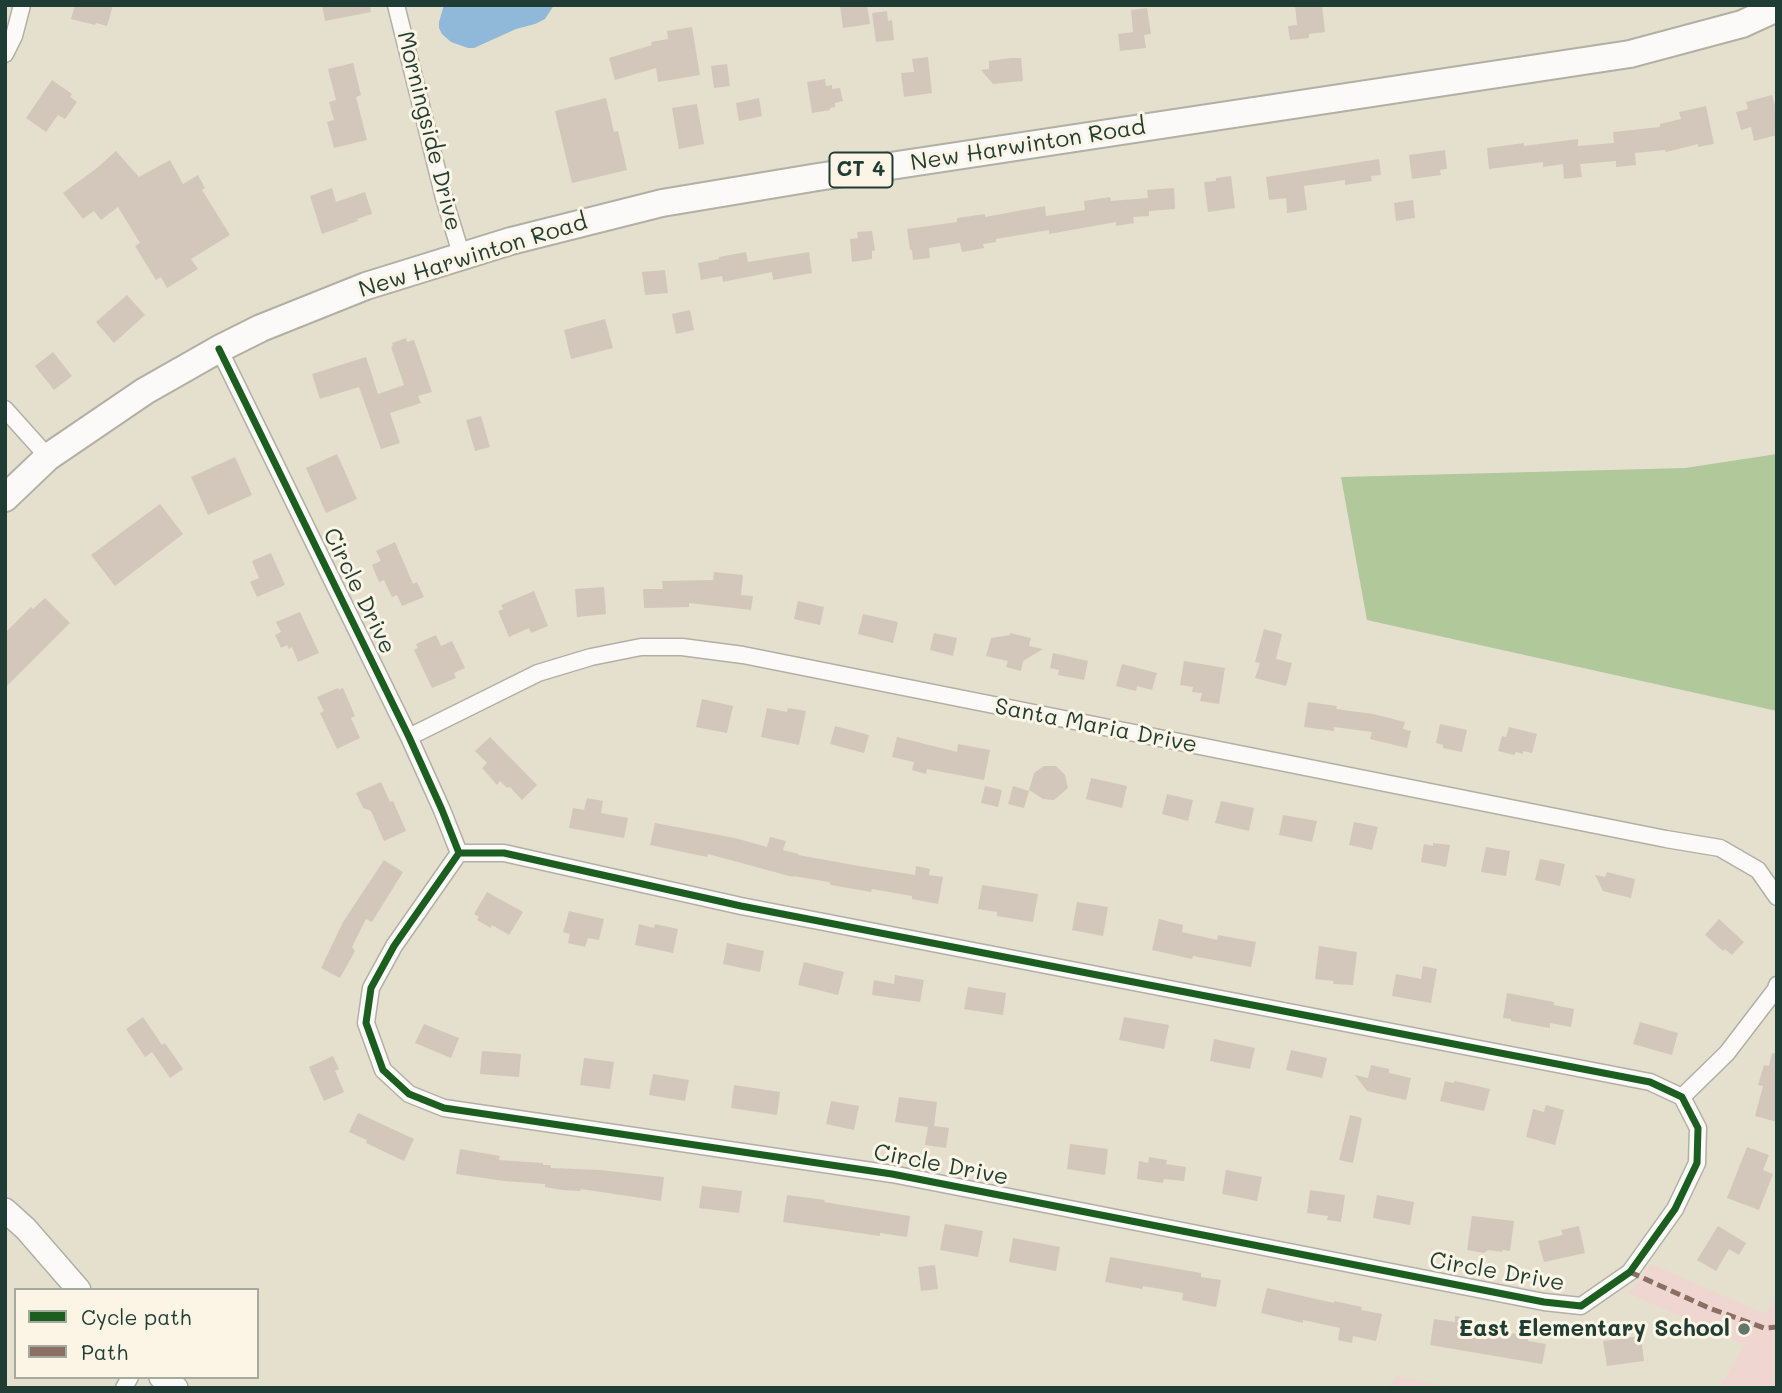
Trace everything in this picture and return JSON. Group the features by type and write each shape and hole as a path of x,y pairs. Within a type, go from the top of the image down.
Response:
{"main road":[{"name":"New Harwinton Road","path":"5,498 48,457 145,391 219,349 261,328 366,286 511,241 675,201 818,177 1630,54 1742,24 1777,8"},
{"path":"5,1210 26,1229 77,1288"}],"street":[{"path":"5,54 14,36 22,5"},
{"name":"Morningside Drive","path":"396,5 444,198 462,257"},
{"name":"Circle Drive","path":"219,349 409,737 458,853 394,946 371,988 366,1023 383,1070 409,1094 444,1108 892,1174 1544,1303 1581,1306 1630,1272 1675,1209 1697,1163 1698,1128 1682,1097"},
{"path":"5,409 48,457"},
{"name":"Santa Maria Drive","path":"409,737 538,673 591,657 640,647 682,647 743,655 1720,848 1758,870 1777,897"},
{"path":"458,853 504,853 741,906 1650,1082 1682,1097 1727,1053 1777,985"}],"shaded area":[{"name":"East Elementary School","path":"1651,1264 1765,1314 1777,1297 1777,1388 1719,1388 1745,1345 1628,1293"},
{"name":"East Elementary School","path":"1397,1376 1455,1388 1388,1388"}],"green space":[{"path":"1777,454 1777,711 1367,620 1341,477 1685,468"}],"water":[{"path":"444,5 554,5 545,19 535,24 468,48 451,42 442,34 439,22"}],"building":[{"path":"75,5 113,5 107,26 71,19"},
{"path":"322,5 370,5 371,12 325,21"},
{"path":"840,5 867,5 870,24 843,28"},
{"path":"1295,5 1322,5 1325,32 1309,34 1309,38 1290,40 1288,26 1297,25"},
{"path":"1147,8 1151,34 1144,35 1146,48 1120,51 1118,34 1133,32 1131,10"},
{"path":"887,11 888,21 892,20 894,40 876,42 872,13"},
{"path":"692,27 700,75 658,82 656,68 615,80 609,58 652,45 651,42 668,39 667,31"},
{"path":"928,57 932,93 904,97 901,73 914,72 912,59"},
{"path":"1021,58 1023,81 993,84 981,70 989,69 989,61"},
{"path":"353,63 361,95 356,97 367,140 334,148 327,122 334,120 329,102 336,100 328,69"},
{"path":"727,64 730,86 714,88 711,66"},
{"path":"825,79 826,86 832,85 832,89 840,88 843,101 835,103 835,107 830,110 812,113 807,82"},
{"path":"52,80 72,94 70,97 77,102 65,119 58,115 46,132 26,118"},
{"path":"1772,95 1777,112 1777,135 1754,141 1751,127 1741,130 1736,112 1748,109 1746,102"},
{"path":"606,98 614,132 618,131 627,170 572,183 555,111"},
{"path":"759,98 762,116 739,121 736,103"},
{"path":"697,104 704,144 679,149 672,108"},
{"path":"1706,106 1714,144 1698,147 1698,144 1666,152 1635,153 1636,165 1616,167 1616,161 1580,164 1582,177 1564,179 1563,164 1543,167 1543,162 1489,169 1487,148 1578,139 1578,146 1614,143 1613,132 1660,127 1660,124 1681,119 1679,112"},
{"path":"1445,150 1447,169 1440,170 1441,175 1412,179 1409,155"},
{"path":"116,151 139,177 170,160 183,184 198,175 205,188 202,190 230,235 191,259 198,269 167,288 161,277 156,280 135,246 140,243 118,207 101,220 94,211 83,219 63,193"},
{"path":"1379,159 1381,175 1371,176 1372,181 1345,185 1345,180 1304,186 1307,210 1287,213 1286,198 1269,200 1266,177"},
{"path":"1231,176 1235,208 1208,212 1204,182"},
{"path":"332,188 336,202 365,192 372,214 322,234 310,196"},
{"path":"1174,188 1175,209 1149,211 1149,216 1133,217 1134,223 1116,226 1116,222 1049,234 1049,230 996,239 996,242 983,244 984,248 962,252 960,243 929,248 930,258 913,260 910,250 907,229 957,222 957,218 985,214 985,217 1045,206 1046,216 1085,210 1084,201 1110,197 1111,201 1148,198 1147,190"},
{"path":"1413,200 1415,218 1396,221 1394,203"},
{"path":"872,231 875,250 872,251 872,259 852,262 850,239 858,238 857,232"},
{"path":"746,252 748,262 809,252 812,273 773,280 772,272 723,282 722,276 701,280 698,263"},
{"path":"665,270 668,293 645,295 642,272"},
{"path":"127,295 145,315 114,343 96,322"},
{"path":"690,310 694,330 676,334 672,314"},
{"path":"605,319 613,348 571,359 564,330"},
{"path":"406,338 407,342 414,340 432,392 418,396 421,403 390,413 400,443 381,449 359,387 320,399 312,374 366,357 378,394 404,385 391,347 392,343"},
{"path":"53,352 72,376 54,390 35,366"},
{"path":"481,416 490,447 475,451 466,420"},
{"path":"337,454 357,499 326,513 306,468"},
{"path":"235,457 252,495 208,515 191,477"},
{"path":"160,504 183,534 115,586 91,555"},
{"path":"395,542 413,584 417,582 424,597 402,606 397,595 392,597 384,580 379,582 372,565 381,561 376,551"},
{"path":"271,553 285,585 257,597 250,582 259,578 252,561"},
{"path":"714,572 743,575 741,595 753,596 751,610 689,603 689,607 644,608 643,589 663,589 662,581 713,580"},
{"path":"604,587 606,614 577,617 575,589"},
{"path":"534,591 548,626 531,633 529,628 509,637 498,611 503,609 501,605"},
{"path":"45,598 70,623 5,688 5,633 31,607 33,609"},
{"path":"798,601 824,607 820,625 794,619"},
{"path":"300,612 319,653 298,662 292,647 289,649 287,645 281,648 275,635 281,632 276,622"},
{"path":"863,614 898,622 893,643 858,634"},
{"path":"1264,629 1282,634 1276,659 1292,663 1286,686 1255,678 1260,663 1255,662"},
{"path":"934,633 957,638 953,656 930,650"},
{"path":"1010,633 1031,638 1029,646 1043,649 1023,661 1021,671 1006,667 1008,661 986,656 991,638"},
{"path":"436,635 441,646 452,641 465,668 454,673 456,678 432,688 414,650 418,648 416,644"},
{"path":"1053,653 1088,661 1084,680 1058,675 1059,670 1050,668"},
{"path":"1184,661 1225,668 1219,704 1200,701 1202,693 1192,692 1193,687 1180,685"},
{"path":"1122,664 1157,673 1152,690 1137,686 1136,691 1116,686"},
{"path":"343,688 355,716 351,718 360,738 337,749 320,713 324,711 317,697"},
{"path":"702,699 733,706 727,733 696,727"},
{"path":"1308,702 1405,722 1403,729 1411,731 1407,748 1370,739 1372,732 1334,727 1334,731 1304,727"},
{"path":"767,708 787,712 788,708 806,711 799,745 761,737"},
{"path":"1440,724 1467,730 1462,752 1443,748 1443,745 1436,743"},
{"path":"835,726 869,735 864,753 830,744"},
{"path":"1509,727 1537,734 1532,753 1523,751 1523,754 1516,752 1514,755 1498,751 1502,736 1506,737"},
{"path":"490,737 537,785 522,800 500,781 497,785 482,768 487,763 475,751"},
{"path":"897,737 957,752 958,744 990,750 984,780 927,769 926,774 912,770 914,762 892,757"},
{"path":"1044,766 1056,766 1065,775 1068,788 1054,800 1043,799 1029,790 1034,773"},
{"path":"1091,778 1127,786 1122,808 1086,799"},
{"path":"381,782 406,831 384,841 371,811 363,808 356,793"},
{"path":"985,786 1002,790 998,807 981,803"},
{"path":"1013,786 1029,791 1024,808 1008,804"},
{"path":"1167,794 1193,800 1188,821 1162,814"},
{"path":"587,798 603,801 601,813 628,818 624,838 569,828 573,808 584,810"},
{"path":"1221,801 1254,808 1249,831 1215,823"},
{"path":"1283,815 1317,821 1312,842 1279,835"},
{"path":"1354,822 1378,827 1372,850 1349,845"},
{"path":"655,823 767,847 770,837 786,841 783,850 798,855 859,866 915,875 916,866 930,869 929,875 943,877 938,904 912,899 912,896 831,885 829,882 793,877 708,854 707,857 650,845"},
{"path":"1433,843 1450,845 1446,867 1421,862 1424,844 1433,846"},
{"path":"1486,847 1510,851 1506,876 1481,872"},
{"path":"1540,859 1565,864 1560,886 1535,880"},
{"path":"384,860 403,872 372,922 366,919 352,947 355,951 340,978 321,968 343,922"},
{"path":"1607,872 1635,879 1631,898 1603,891 1595,875 1605,877"},
{"path":"982,885 1038,894 1033,922 997,916 997,912 978,909"},
{"path":"487,892 523,912 509,935 477,920 479,917 474,914"},
{"path":"1077,902 1108,907 1103,936 1072,930"},
{"path":"569,911 604,919 599,940 588,938 585,947 568,943 570,934 563,932"},
{"path":"1159,919 1183,925 1182,932 1217,940 1218,935 1256,942 1251,967 1193,956 1192,959 1152,950"},
{"path":"1719,919 1744,942 1732,955 1725,949 1723,951 1705,935"},
{"path":"639,924 678,929 673,953 635,945"},
{"path":"727,943 764,951 760,972 723,964"},
{"path":"1319,946 1357,952 1353,985 1333,984 1334,981 1315,979"},
{"path":"804,962 844,972 838,995 798,985"},
{"path":"1423,966 1437,969 1431,1003 1392,996 1396,974 1421,979"},
{"path":"895,975 924,980 920,1002 872,995 874,980 894,984"},
{"path":"968,987 1006,993 1003,1015 964,1009"},
{"path":"1507,993 1554,1002 1554,1005 1574,1009 1571,1027 1550,1023 1550,1028 1503,1018"},
{"path":"143,1017 183,1069 170,1078 152,1052 145,1057 126,1029"},
{"path":"1124,1017 1169,1025 1164,1049 1119,1040"},
{"path":"1640,1022 1678,1033 1672,1055 1633,1044"},
{"path":"424,1024 459,1038 451,1058 415,1043"},
{"path":"1214,1039 1255,1048 1250,1069 1210,1061"},
{"path":"1291,1050 1327,1058 1322,1078 1286,1070"},
{"path":"482,1051 521,1054 519,1077 480,1074"},
{"path":"1772,1053 1777,1054 1777,1122 1755,1116 1763,1086 1758,1085 1764,1065 1769,1066"},
{"path":"333,1056 339,1069 335,1071 344,1092 324,1101 309,1067"},
{"path":"584,1058 614,1062 610,1089 580,1085"},
{"path":"1371,1065 1411,1078 1406,1100 1367,1091 1355,1075 1368,1078"},
{"path":"653,1074 689,1080 685,1101 649,1095"},
{"path":"1445,1081 1490,1089 1484,1111 1440,1101"},
{"path":"734,1085 780,1092 777,1115 731,1108"},
{"path":"899,1097 937,1102 934,1126 949,1128 946,1148 925,1145 928,1127 895,1122"},
{"path":"831,1101 859,1106 854,1130 826,1124"},
{"path":"1546,1105 1564,1110 1555,1145 1526,1137 1533,1109 1544,1112"},
{"path":"358,1113 414,1139 404,1161 349,1132"},
{"path":"1350,1115 1362,1118 1353,1163 1339,1160"},
{"path":"1070,1144 1108,1149 1105,1175 1067,1169"},
{"path":"1747,1147 1769,1155 1763,1170 1773,1174 1759,1210 1727,1198"},
{"path":"460,1149 500,1156 499,1160 543,1163 551,1168 664,1177 661,1201 456,1174"},
{"path":"1149,1157 1167,1160 1166,1164 1186,1167 1184,1181 1164,1179 1163,1183 1137,1179 1139,1161 1148,1163"},
{"path":"1226,1170 1262,1177 1257,1201 1222,1194"},
{"path":"702,1186 742,1191 739,1213 699,1208"},
{"path":"1310,1190 1345,1195 1341,1222 1327,1220 1328,1216 1307,1213"},
{"path":"787,1195 910,1216 907,1237 880,1233 880,1236 783,1222"},
{"path":"1377,1195 1414,1202 1410,1225 1373,1218"},
{"path":"1472,1216 1514,1221 1510,1251 1488,1250 1484,1253 1467,1250"},
{"path":"945,1224 983,1231 978,1257 940,1250"},
{"path":"1579,1226 1585,1253 1544,1262 1538,1241 1563,1235 1561,1230"},
{"path":"1718,1226 1746,1243 1739,1255 1729,1249 1716,1271 1697,1260"},
{"path":"1013,1238 1060,1247 1056,1271 1009,1262"},
{"path":"1110,1257 1201,1273 1201,1277 1221,1280 1216,1307 1182,1300 1183,1293 1105,1282"},
{"path":"935,1265 938,1289 921,1291 918,1267"},
{"path":"1267,1288 1362,1307 1361,1310 1382,1314 1376,1341 1353,1336 1352,1343 1338,1340 1340,1328 1261,1313"},
{"path":"1455,1316 1469,1318 1468,1324 1474,1327 1528,1336 1528,1341 1546,1344 1542,1364 1430,1345 1434,1319 1455,1322"},
{"path":"1641,1336 1644,1361 1607,1366 1603,1341"}],"marked path":[{"path":"1630,1272 1709,1308 1764,1328 1777,1327"}],"cycle path":[{"path":"219,349 409,737 459,853 394,946 371,988 366,1023 383,1070 409,1094 444,1108 892,1174 1544,1302 1581,1306 1630,1272 1675,1209 1697,1163 1698,1128 1682,1097 1650,1082 741,906 504,853 459,853"}],"place":[{"name":"East Elementary School","path":"1744,1329"}]}
